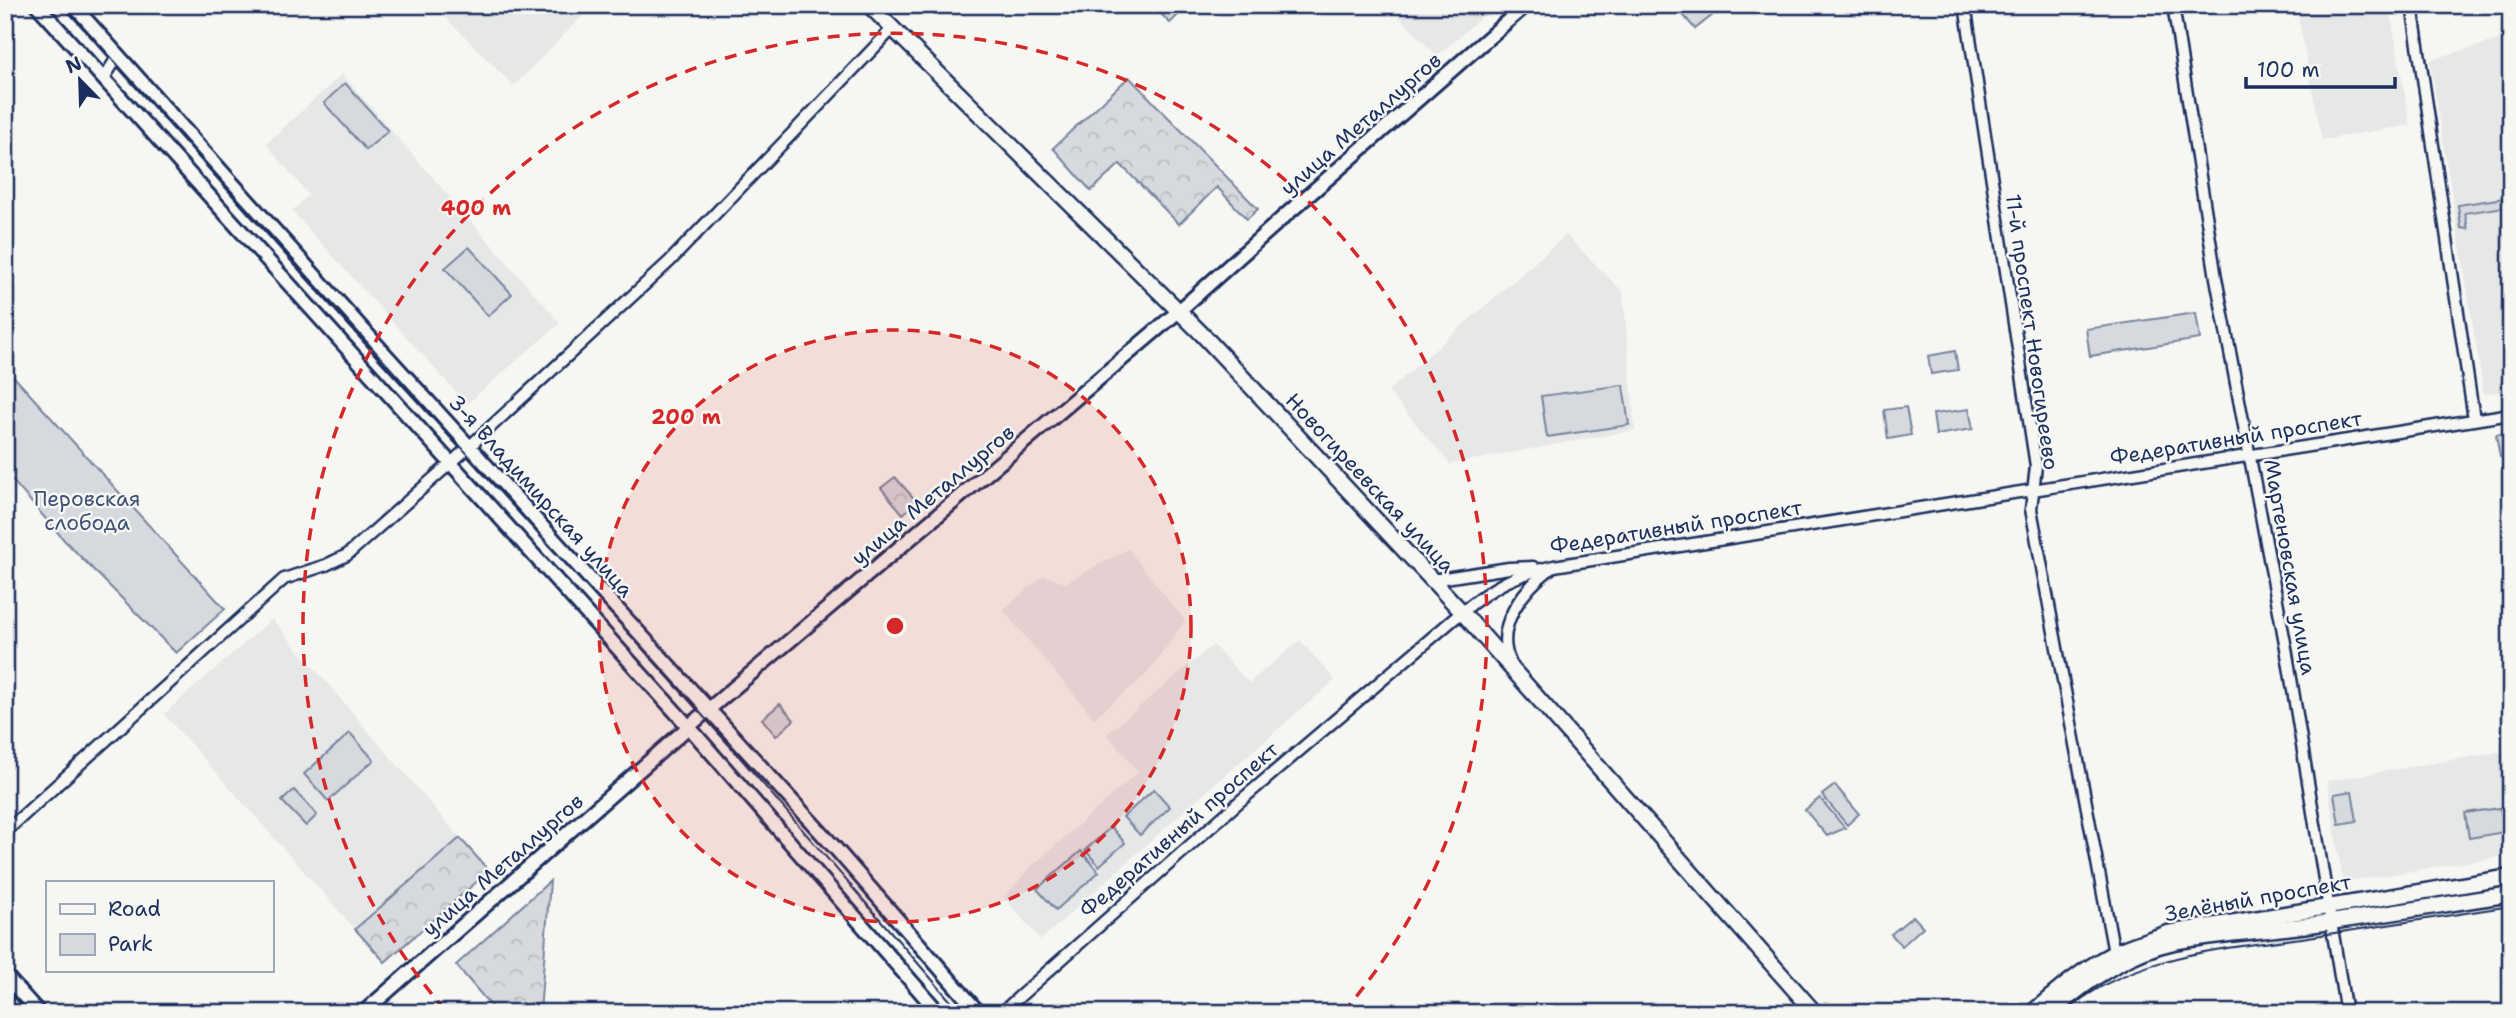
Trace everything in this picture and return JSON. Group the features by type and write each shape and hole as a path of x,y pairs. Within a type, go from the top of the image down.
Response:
{"main road":[{"name":"Новогиреевская улица","path":"869,5 1180,310 1462,612 1815,1013"},
{"name":"Зелёный проспект","path":"2032,1013 2079,974 2114,953 2168,933 2511,877"},
{"name":"Зелёный проспект","path":"2050,1013 2104,972 2135,956 2172,943 2511,894"}],"street":[{"path":"37,5 689,727 939,1013"},
{"name":"3-я Владимирская улица","path":"73,5 396,367 862,878 979,1013"},
{"name":"улица Металлургов","path":"363,1013 689,727 1180,310 1527,5"},
{"name":"11-й проспект Новогиреево","path":"1965,5 2036,466 2031,509 2114,953"},
{"name":"Мартеновская улица","path":"2173,5 2216,278 2286,648 2346,1013"},
{"path":"2412,5 2474,419"},
{"path":"5,832 284,579 347,555 470,446 670,261 893,28"},
{"path":"104,78 118,56"},
{"name":"Федеративный проспект","path":"1001,1013 1239,802 1462,612 1489,590 1526,572 2511,414"},
{"path":"1432,580 1509,568 1554,566"},
{"path":"1515,671 1506,653 1504,639 1510,620 1517,603 1535,580 1554,566"},
{"path":"5,975 39,1013"}],"shaded area":[{"path":"433,5 593,5 514,86"},
{"path":"1388,5 1495,5 1437,56"},
{"path":"2322,5 2389,5 2410,125 2322,140 2297,10"},
{"path":"2511,36 2511,390 2484,394 2430,60"},
{"path":"342,74 560,323 467,404 292,211 309,195 266,144"},
{"path":"1566,235 1623,292 1635,430 1450,464 1388,391"},
{"path":"1128,549 1185,621 1147,674 1094,718 1003,610 1044,575 1065,583"},
{"path":"272,619 460,838 355,929 164,714"},
{"path":"1300,640 1335,680 1195,801 1041,940 1004,898 1029,869 1138,772 1107,734 1213,645 1249,683"},
{"path":"2499,752 2511,761 2511,855 2343,882 2327,781"}],"green space":[{"path":"1152,5 1184,5 1186,7 1170,23"},
{"path":"1675,5 1722,5 1723,7 1695,29"},
{"path":"1129,77 1258,209 1247,219 1217,187 1179,224 1120,164 1091,191 1053,148"},
{"path":"345,83 388,131 366,150 324,103"},
{"path":"2511,197 2511,206 2465,213 2468,229 2461,228 2458,205"},
{"path":"469,247 512,294 488,316 445,268"},
{"path":"2196,313 2200,339 2090,356 2086,329"},
{"path":"1955,351 1958,370 1931,374 1928,356"},
{"name":"Перовская слобода","path":"5,367 225,609 176,653 65,541 5,472"},
{"path":"1623,385 1629,425 1547,437 1541,396"},
{"path":"1906,407 1911,435 1888,439 1884,410"},
{"path":"1969,409 1973,429 1936,435 1933,414"},
{"path":"2511,432 2511,455 2500,457 2496,435"},
{"path":"895,477 917,502 903,514 881,488"},
{"path":"780,704 794,720 776,736 762,719"},
{"path":"350,733 374,760 328,801 304,774"},
{"path":"1835,785 1859,814 1847,825 1822,795"},
{"path":"1154,789 1170,807 1140,835 1123,817"},
{"path":"294,790 317,815 306,826 282,801"},
{"path":"2352,791 2357,821 2339,824 2334,794"},
{"path":"1820,798 1845,828 1827,836 1805,810"},
{"path":"2500,808 2504,832 2469,838 2465,813"},
{"path":"1111,827 1125,843 1099,866 1085,850"},
{"path":"460,838 489,871 385,962 355,929"},
{"path":"1081,851 1099,872 1056,910 1037,889"},
{"path":"550,881 540,1013 497,1013 456,965"},
{"path":"1913,916 1923,927 1902,946 1891,934"}],"tram line":[{"path":"64,5 730,746 961,1013"},
{"path":"2064,1013 2091,993 2120,977 2183,957 2511,906"}]}
